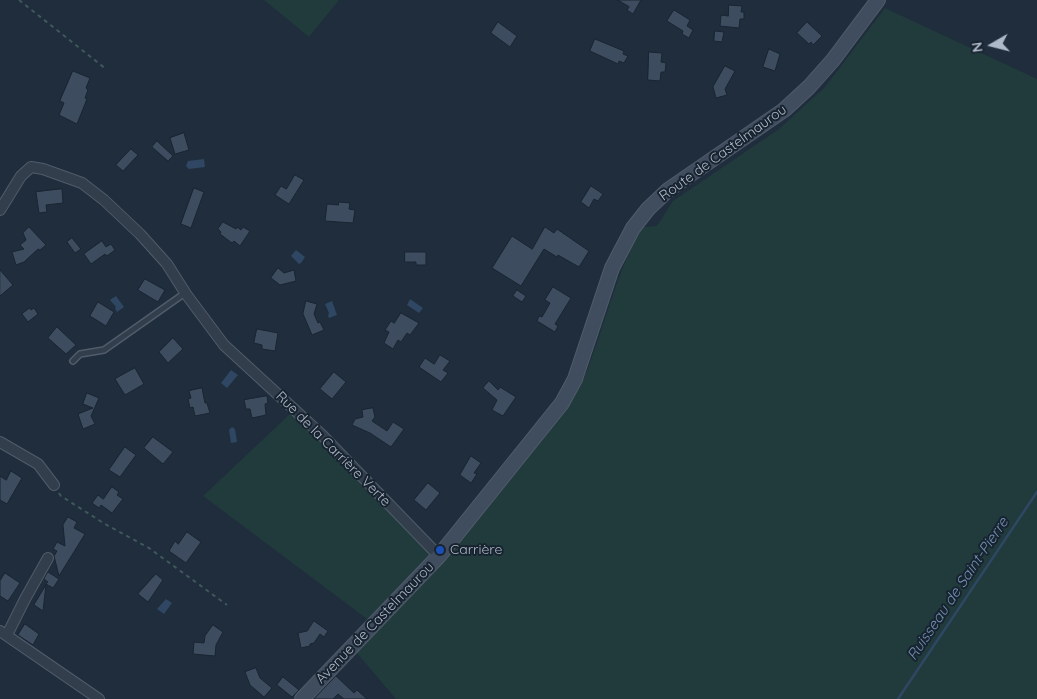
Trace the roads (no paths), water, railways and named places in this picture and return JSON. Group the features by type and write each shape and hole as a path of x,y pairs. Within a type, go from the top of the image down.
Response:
{"street":[{"name":"Route de Castelmaurou","path":"575,379 612,268 633,228 648,209 668,190 784,110 809,87 833,60 878,0"},
{"name":"Rue de la Carrière Verte","path":"0,210 20,176 31,168 43,169 82,183 104,200 140,234 167,264 185,293 224,345 322,434 439,556"},
{"name":"Avenue de Castelmaurou","path":"302,699 439,556 562,403 575,379"},
{"path":"0,442 38,464 54,485"},
{"path":"48,558 3,633 99,699"}],"lane":[{"path":"72,361 80,354 104,350 185,293"}],"water":[{"path":"204,159 205,167 189,169 186,166 188,161"},
{"path":"296,250 305,257 299,264 291,256"},
{"path":"116,296 124,307 117,312 116,307 110,300"},
{"path":"410,299 423,308 419,313 407,305"},
{"path":"332,301 337,315 329,318 325,304"},
{"path":"231,370 238,375 227,388 221,383"},
{"path":"232,427 235,429 237,442 231,443 229,430"},
{"path":"166,599 172,603 164,614 157,609"}],"waterway":[{"name":"Ruisseau de Saint-Pierre","path":"898,699 1037,492"}],"place":[{"name":"Carrière","path":"440,550"}]}
